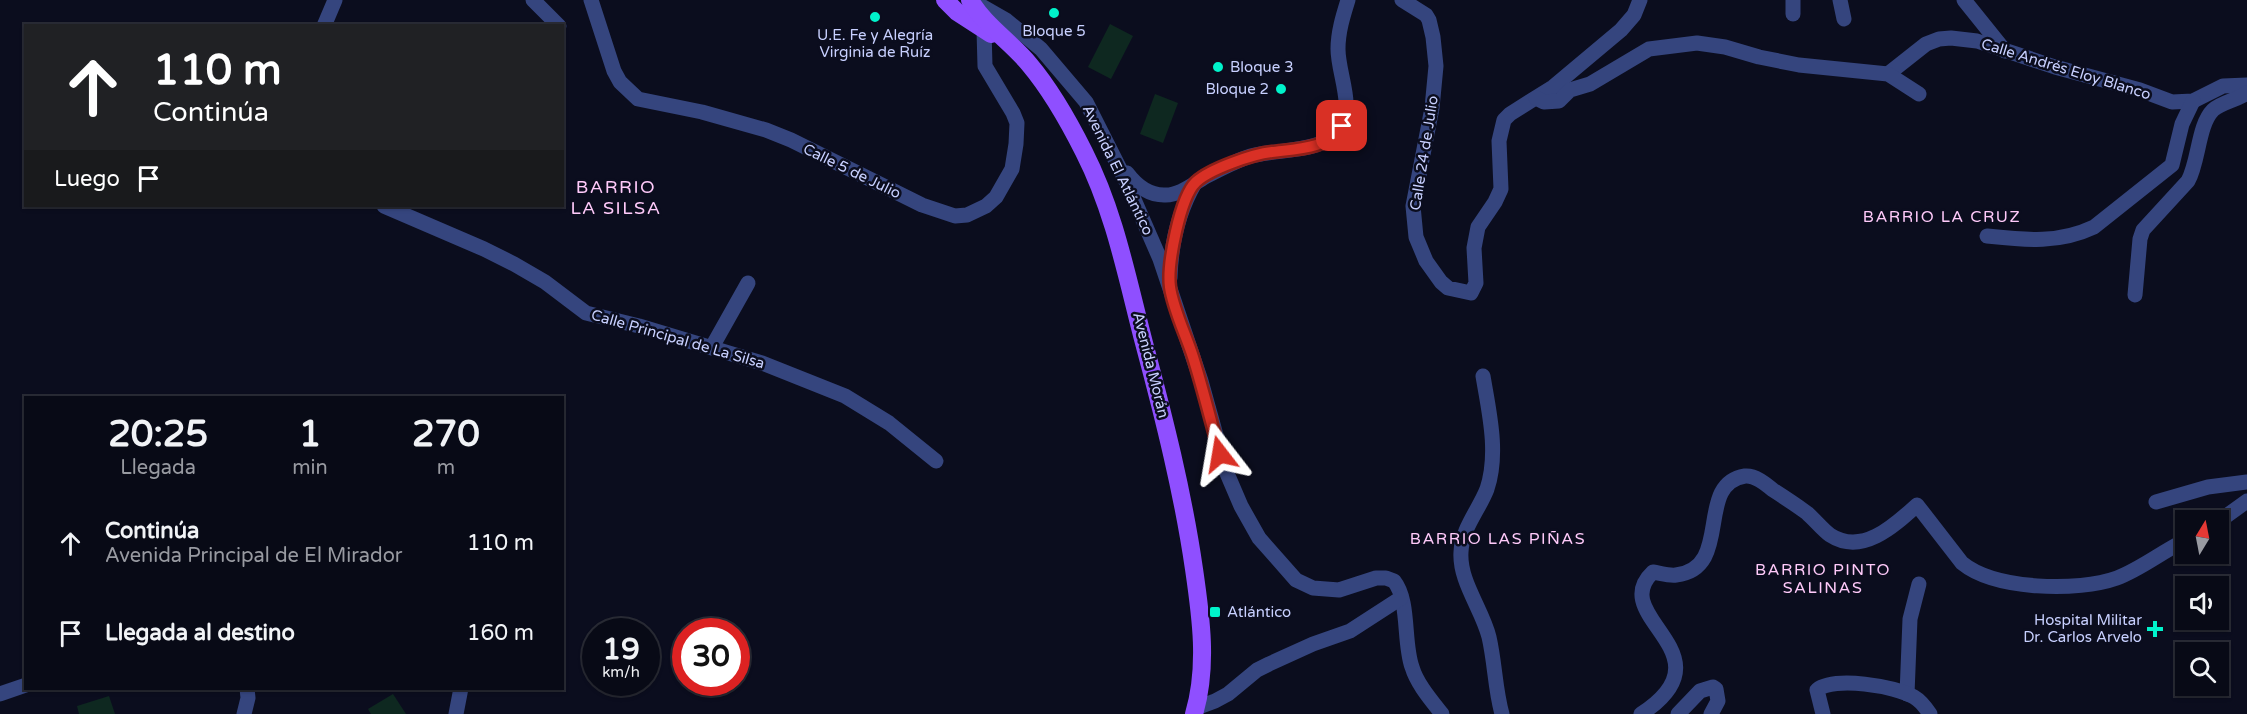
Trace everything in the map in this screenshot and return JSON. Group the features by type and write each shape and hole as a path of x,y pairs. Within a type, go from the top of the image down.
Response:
{"main road":[{"name":"Avenida Morán","path":"945,0 957,12 1011,45"},
{"name":"Avenida Morán","path":"971,0 983,17 1029,64 1049,92 1084,153 1108,208 1125,262 1166,426 1189,539 1202,629 1201,665 1195,711"}],"street":[{"path":"325,24 335,0"},
{"path":"533,0 557,24"},
{"name":"Calle 5 de Julio","path":"591,0 614,71 620,82 638,99 702,112 766,130 791,140 922,206 955,216 974,213 996,197 1006,181 1014,159 1017,123 985,66 984,30"},
{"name":"Avenida El Atlántico","path":"971,0 1006,20 1041,49 1086,102 1142,215 1170,287 1201,381 1223,462 1236,496 1259,537 1296,580 1313,588 1339,590 1376,578 1386,578 1398,585 1401,598"},
{"path":"994,0 1006,20"},
{"name":"Calle 24 de Julio","path":"1402,0 1424,7 1433,37 1436,66 1432,108 1413,206 1414,226 1426,261 1441,282 1448,288 1471,293 1475,289 1475,238 1478,227 1501,189 1498,153 1500,130 1504,120 1553,87 1629,22 1640,0"},
{"path":"1840,0 1844,19"},
{"path":"1964,0 2005,51"},
{"path":"1112,151 1133,182 1156,195 1172,195 1222,168 1251,156 1320,144 1339,131 1346,116 1338,40 1350,2"},
{"name":"Calle Andrés Eloy Blanco","path":"1888,74 1914,52 1938,39 1951,38 1977,41 2140,90 2172,102 2193,101"},
{"path":"1536,98 1544,102 1558,101 1570,90 1590,84 1649,49 1683,43 1712,44 1800,65 1888,74 1918,94"},
{"path":"1987,236 2051,241 2079,234 2094,227 2172,165 2182,124 2193,101 2223,86 2247,85"},
{"path":"2135,295 2140,239 2143,230 2188,181 2193,172 2201,135 2211,113 2216,108 2247,93"},
{"path":"1170,287 1174,237 1188,196 1196,182"},
{"name":"Calle Principal de La Silsa","path":"386,207 514,264 545,282 586,313 712,347 811,381 845,396 889,423 936,461"},
{"path":"712,347 748,283"},
{"path":"1482,376 1492,430 1490,475 1486,492 1466,530 1461,548 1461,568 1475,598 1489,639 1502,714"},
{"path":"1641,714 1666,695 1673,682 1675,663 1672,649 1647,615 1643,601 1643,588 1653,572 1676,575 1694,569 1701,562 1711,543 1721,492 1730,482 1739,478 1751,476 1761,481 1807,513 1828,533 1844,542 1860,543 1869,540 1917,505 1968,568 1989,578 2020,583 2067,587 2105,582 2129,572 2175,546"},
{"path":"2156,502 2208,487 2247,482"},
{"path":"2229,514 2247,501"},
{"path":"1907,694 1910,619 1919,584"},
{"path":"1195,711 1228,694 1257,670 1313,644 1350,631 1401,598 1412,669 1442,714"},
{"path":"1823,714 1816,692 1823,686 1834,684 1865,684 1907,694 1919,701 1930,714"},
{"path":"0,694 24,686"},
{"path":"1678,714 1700,691 1713,687 1718,693 1718,701 1711,714"},
{"path":"244,714 248,690"},
{"path":"456,714 461,690"}],"green space":[{"path":"1110,24 1133,36 1111,79 1088,67"},
{"path":"1155,94 1178,103 1163,143 1140,134"},
{"path":"393,694 406,714 371,714 368,709"},
{"path":"109,696 115,714 79,714 77,706"}],"place":[{"name":"Bloque 5","path":"1054,13"},
{"name":"U.E. Fe y Alegría Virginia de Ruíz","path":"875,17"},
{"name":"Bloque 3","path":"1218,67"},
{"name":"Bloque 2","path":"1281,89"},
{"name":"Atlántico","path":"1215,612"},
{"name":"Hospital Militar Dr. Carlos Arvelo","path":"2155,629"}],"district":[{"name":"BARRIO LA SILSA","path":"616,198"},
{"name":"BARRIO LA CRUZ","path":"1942,217"},
{"name":"BARRIO LAS PIÑAS","path":"1498,539"},
{"name":"BARRIO PINTO SALINAS","path":"1823,579"}],"route":[{"path":"1220,454 1201,381 1170,287 1174,237 1182,211 1196,182 1251,156 1320,144 1331,139 1342,126"}]}
